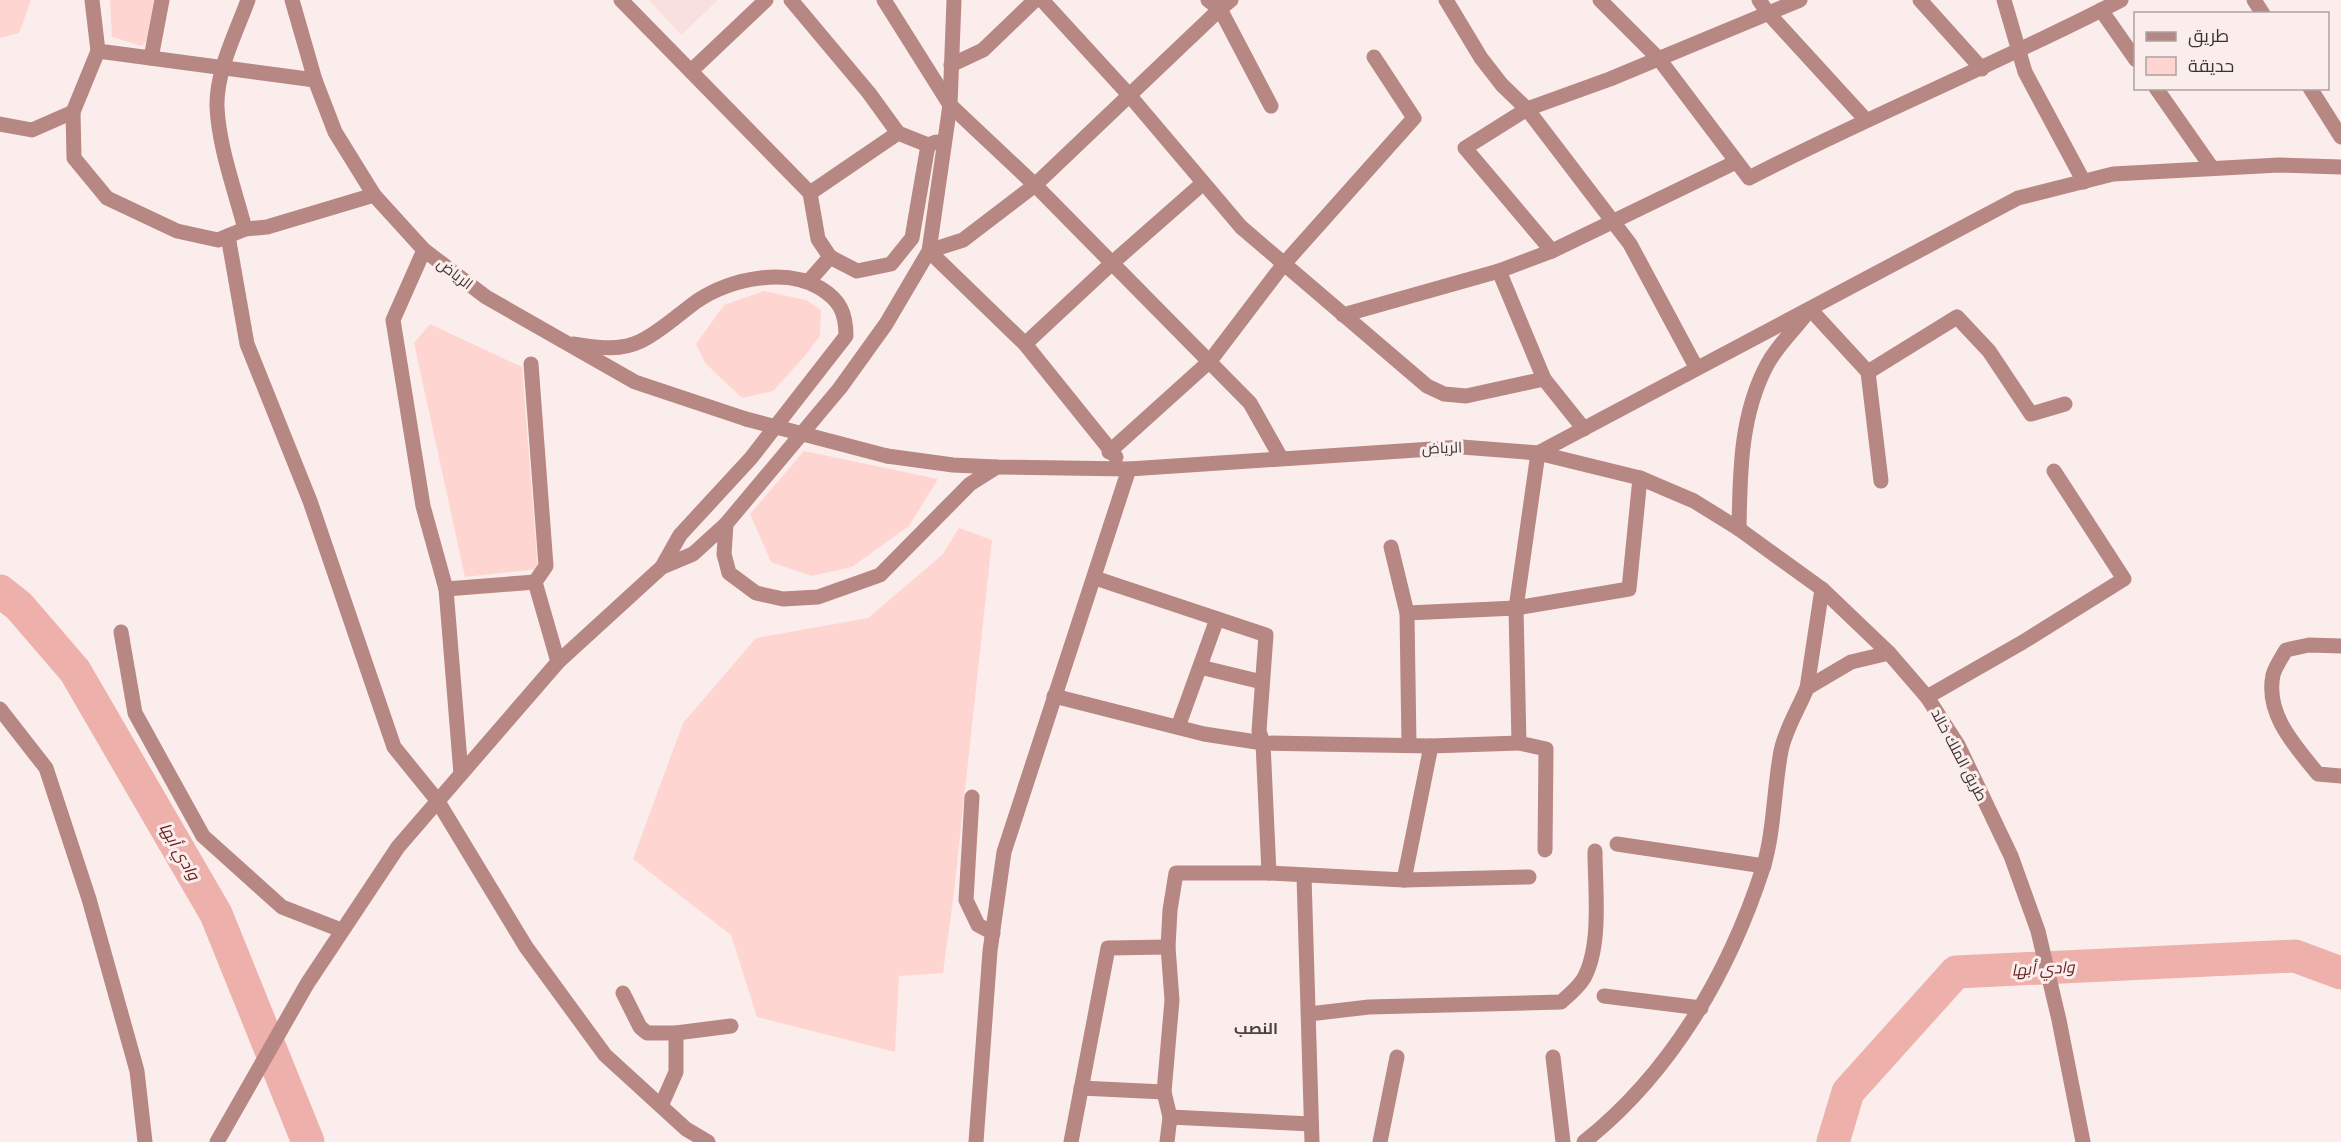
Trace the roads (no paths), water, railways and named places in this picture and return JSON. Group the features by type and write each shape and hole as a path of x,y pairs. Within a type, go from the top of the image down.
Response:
{"street":[{"path":"92,0 98,51 73,112 74,159 107,198 177,231 218,240 245,229 267,227 374,195"},
{"path":"152,58 162,0"},
{"path":"245,229 226,158 217,106 224,69 248,0"},
{"name":"الرياض","path":"292,0 315,80 335,132 374,195 424,250 486,297 561,342 635,382 746,419 887,456 953,465 1130,469 1462,447 1538,453 1640,478 1694,501 1739,529"},
{"path":"621,0 810,193 818,239 830,257 857,271 891,264 912,238 928,145"},
{"path":"691,71 766,0"},
{"path":"791,0 869,93 898,133 928,145 945,139"},
{"path":"884,0 950,105 1035,185 1250,403 1281,458"},
{"path":"217,1142 307,984 398,847 558,662 663,567 693,554 726,524 840,388 886,324 929,251 950,105 954,0"},
{"path":"951,65 983,50 1035,0"},
{"path":"1042,0 1130,96 1202,184 1242,227 1283,265 1427,386 1444,394 1466,396 1544,379"},
{"path":"1446,0 1488,67 1502,85 1527,109 1630,244 1696,366"},
{"path":"1600,0 1659,59 1749,178 1866,120 2019,52 2121,0"},
{"path":"1759,0 1768,14 1866,120"},
{"path":"1552,251 1465,148 1527,109 1659,59 1800,0"},
{"path":"1920,0 1982,69"},
{"path":"2004,0 2025,72 2084,182"},
{"path":"929,251 963,240 1035,185 1130,96 1220,3 1271,106"},
{"path":"2101,10 2134,57"},
{"path":"98,51 315,80"},
{"path":"1109,452 1210,362 1283,265 1414,118 1374,57"},
{"path":"2157,90 2212,168"},
{"path":"2311,90 2341,137"},
{"path":"0,124 32,130 73,112"},
{"path":"810,193 898,133"},
{"path":"1344,315 1499,271 1552,251 1736,162"},
{"path":"1519,743 1516,608 1538,453 1696,366 1810,309 2018,198 2113,174 2279,165 2341,167"},
{"path":"1025,344 1202,184"},
{"path":"228,236 247,344 310,501 394,747 437,800 526,948 605,1055 686,1129 708,1142"},
{"path":"424,250 393,320 423,506 446,589 461,774"},
{"path":"929,251 1025,344 1109,452 1130,469 1004,852 993,933 976,1142"},
{"path":"809,281 830,257"},
{"path":"1499,271 1544,379 1584,429"},
{"path":"561,342 608,350 641,341 700,299 733,285 767,278 809,281 834,296 846,316 846,336 751,458 680,535 663,567"},
{"path":"1810,309 1868,372 1881,481"},
{"path":"1739,529 1740,472 1750,407 1768,363 1810,309"},
{"path":"1868,372 1957,317 1989,351 2031,414 2065,404"},
{"path":"531,364 546,566 535,582"},
{"path":"726,524 724,554 729,573 756,593 783,599 818,597 880,575 970,484 997,467"},
{"path":"1927,698 2124,579 2054,471"},
{"path":"1407,613 1516,608 1629,590 1640,478"},
{"name":"طريق الملك خالد","path":"1739,529 1822,589 1889,653 1927,698 1958,746 2011,856 2038,931 2059,1020 2083,1142"},
{"path":"1391,547 1407,613 1409,745"},
{"path":"1095,578 1266,635 1259,730 1263,743 1269,873"},
{"path":"446,589 535,582"},
{"path":"535,582 558,662"},
{"path":"1584,1142 1614,1118 1676,1046 1701,1008 1731,948 1764,866 1781,748 1807,688 1822,589"},
{"path":"1178,727 1217,619"},
{"path":"121,632 135,712 203,836 282,907 341,930"},
{"path":"2341,646 2309,645 2286,650 2273,674 2273,707 2291,741 2318,774 2341,776"},
{"path":"1807,688 1851,663 1889,653"},
{"path":"1200,667 1262,682"},
{"path":"1054,696 1178,727 1263,743 1431,746 1519,743 1546,749 1545,850"},
{"path":"0,709 46,768 89,899 137,1071 145,1142"},
{"path":"1404,880 1431,746"},
{"path":"972,797 966,900 978,925 993,933"},
{"path":"1617,844 1764,866"},
{"path":"1309,1014 1369,1007 1561,1002 1575,990 1590,961 1594,943 1595,851"},
{"path":"1167,1142 1170,1117 1164,1092 1172,1000 1168,947 1170,910 1176,873 1269,873 1404,880 1529,876"},
{"path":"1304,876 1312,1142"},
{"path":"1071,1142 1108,948 1168,947"},
{"path":"623,993 640,1027 647,1033 676,1033 731,1026"},
{"path":"1604,996 1701,1008"},
{"path":"661,1106 676,1072 676,1033"},
{"path":"1380,1142 1396,1057"},
{"path":"1553,1057 1563,1142"},
{"path":"1081,1088 1164,1092"},
{"path":"1170,1117 1311,1124"}],"waterway":[{"name":"وادي أبها","path":"0,591 19,606 75,671 216,914 308,1142"},
{"name":"وادي أبها","path":"1833,1142 1848,1092 1956,972 2295,956 2341,973"}],"district":[{"name":"النصب","path":"1256,1028"}]}
